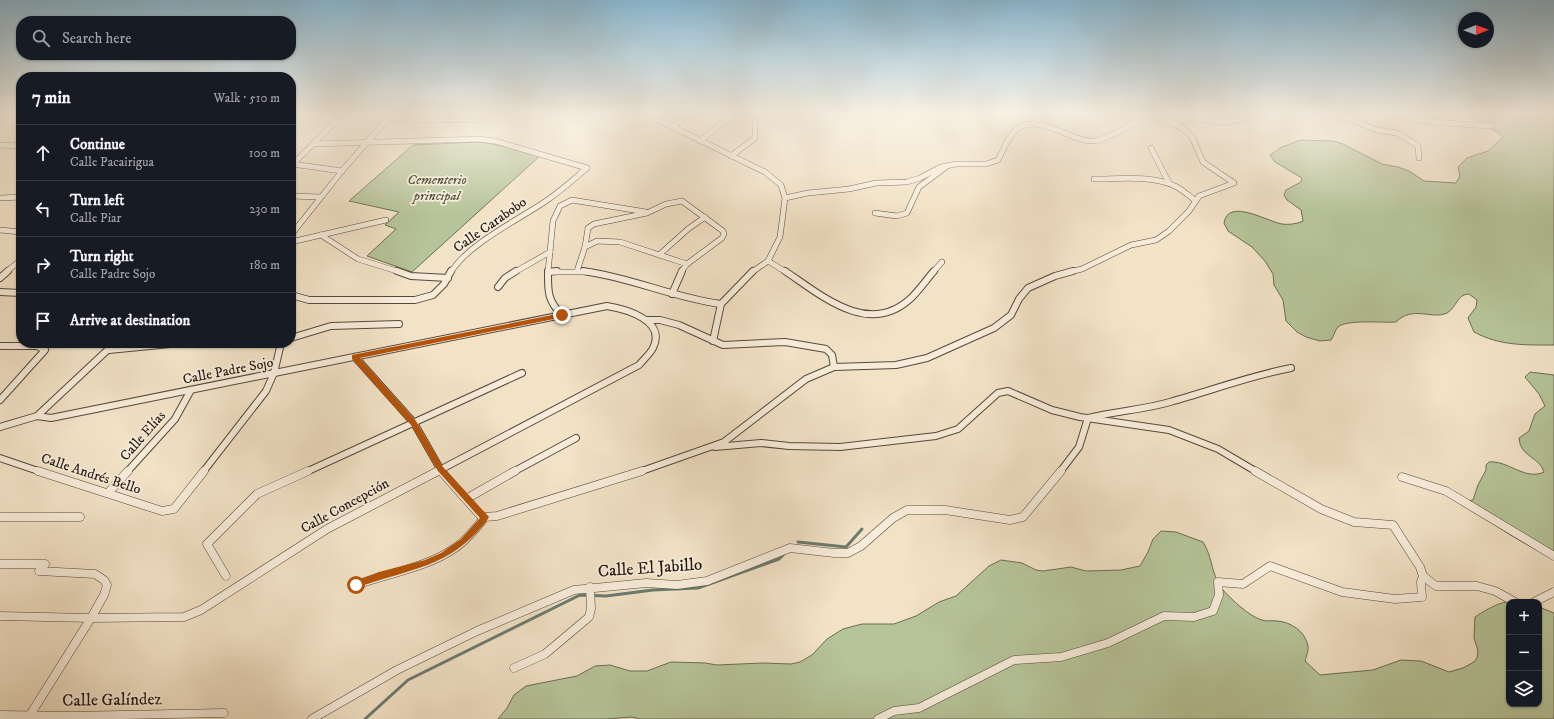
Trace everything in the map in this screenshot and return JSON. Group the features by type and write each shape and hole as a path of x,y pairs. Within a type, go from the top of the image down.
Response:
{"street":[{"path":"296,161 311,146"},
{"path":"296,228 320,197 366,146"},
{"name":"Calle Carabobo","path":"296,296 309,300 415,300 432,295 444,284 457,262 474,248 548,200 587,168 511,146"},
{"path":"709,146 765,172 781,185 785,198 780,237 768,262 752,272 721,304 713,341"},
{"path":"731,156 745,146"},
{"path":"785,198 808,193 848,189 876,183 907,182 949,165 986,164 998,160 1006,146"},
{"path":"355,357 414,423 440,469 480,515 485,517 497,516 632,474 724,442 746,427 784,394 806,379 834,367 896,365 927,358 994,328 1011,315 1019,299 1028,288 1055,276 1082,269 1131,246 1156,240 1169,231 1199,196 1234,183 1204,163 1198,155 1195,146"},
{"path":"1417,146 1419,158"},
{"path":"1151,148 1153,157 1164,170 1169,183"},
{"path":"296,165 342,171"},
{"path":"875,212 897,216 907,213 919,187 949,165"},
{"path":"1094,179 1134,179 1169,183 1196,201"},
{"path":"296,196 320,197"},
{"path":"0,198 16,197"},
{"path":"548,200 560,206"},
{"path":"562,315 554,307 549,297 548,272 553,221 560,206 572,200 647,213"},
{"path":"577,271 585,247 588,228 594,224 647,213 666,204 682,200 723,231 724,236 687,264 678,276 672,294"},
{"path":"659,255 688,228 704,217"},
{"path":"296,241 386,220"},
{"path":"0,230 16,232"},
{"path":"321,235 358,259 411,276 448,278"},
{"path":"585,247 597,241 609,240 687,264"},
{"path":"498,287 505,278 550,252"},
{"path":"768,262 844,309 863,314 883,313 896,309 910,299 942,262"},
{"path":"0,278 16,264"},
{"path":"548,272 577,271 595,273 702,302 721,304"},
{"path":"0,292 16,293"},
{"name":"Calle Padre Sojo","path":"0,427 37,416 51,418 607,306 632,311 646,320"},
{"path":"646,320 660,320 679,324 723,346 785,342 826,349 832,355 834,367"},
{"name":"Calle Concepción","path":"0,616 91,618 184,617 201,610 327,529 639,365 654,346 655,333 646,320"},
{"path":"296,337 332,326 399,324"},
{"path":"0,346 16,346"},
{"path":"0,400 45,350 41,348"},
{"path":"37,416 109,350 129,348"},
{"path":"274,374 280,348"},
{"path":"1088,418 1106,413 1168,404 1265,373 1291,368"},
{"path":"226,576 207,544 257,494 522,373"},
{"name":"Calle Andrés Bello","path":"0,458 162,511 174,509 266,391 274,374"},
{"name":"Calle Elías","path":"108,493 175,419 192,390"},
{"path":"711,446 727,447 761,443 790,446 840,447 936,436 958,429 998,392 1008,391 1052,410 1088,418 1169,430 1196,439 1218,449 1321,509 1354,522 1393,525 1420,567 1423,576 1436,586 1472,584 1498,592 1510,599"},
{"name":"Calle El Jabillo","path":"312,719 397,670 477,631 574,590 646,583 677,585 707,582 790,548 803,548 831,553 849,553 905,511 927,508 1010,520 1023,517 1042,496 1079,447 1088,418"},
{"path":"466,499 529,462 576,438"},
{"path":"1402,476 1446,492 1554,556"},
{"path":"0,517 80,517"},
{"path":"356,585 379,576 426,563 444,555 463,541 485,517"},
{"path":"0,564 45,564"},
{"path":"878,719 894,711 920,708 974,679 1014,660 1061,657 1108,643 1164,616 1194,617 1213,611 1219,595 1218,582 1243,584 1270,566 1342,592 1395,599 1422,597 1421,582 1423,576"},
{"path":"30,715 91,618 104,595 107,585 104,580 95,574 39,571"},
{"path":"514,668 544,654 589,617 591,601 590,588"},
{"path":"1540,599 1554,592"},
{"name":"Calle Galíndez","path":"0,715 224,713"}],"green space":[{"name":"Cementerio principal","path":"412,146 499,146 542,154 412,272 367,256 396,229 385,225 399,212 349,201"},
{"path":"1286,146 1346,146 1382,164 1409,171 1424,181 1456,183 1460,176 1458,167 1467,158 1488,151 1494,146 1554,146 1554,345 1513,344 1493,340 1474,332 1468,318 1476,307 1477,300 1469,294 1459,298 1453,308 1447,313 1441,315 1409,314 1396,322 1349,323 1338,327 1331,340 1320,341 1306,337 1297,332 1286,321 1283,300 1274,285 1273,274 1265,261 1252,247 1228,231 1224,223 1227,215 1240,211 1282,224 1293,224 1303,221 1301,210 1287,200 1284,195 1286,190 1301,182 1302,178 1275,162 1270,155"},
{"path":"1530,372 1554,375 1554,558 1531,547 1488,521 1468,506 1468,501 1473,500 1478,485 1486,470 1486,465 1489,462 1503,464 1530,474 1544,472 1539,463 1523,449 1519,438 1529,431 1535,414 1545,406 1539,394 1525,377"},
{"path":"1161,531 1176,532 1203,542 1209,554 1216,579 1223,590 1241,607 1257,618 1266,621 1287,623 1297,628 1304,636 1308,646 1305,661 1320,675 1373,670 1401,660 1421,661 1449,672 1463,668 1474,662 1477,658 1478,651 1474,638 1475,617 1486,610 1506,602 1506,707 1542,707 1542,608 1554,613 1554,719 640,719 632,717 606,719 498,719 507,708 514,695 526,686 577,676 595,666 610,665 630,671 647,671 671,662 705,663 717,665 763,663 791,664 800,662 812,655 827,639 843,629 862,624 894,624 916,616 939,602 956,596 989,566 1001,560 1022,563 1036,570 1043,571 1071,567 1086,571 1121,570 1140,566 1153,539"}],"waterway":[{"path":"798,542 846,547 862,529"},
{"path":"365,719 408,680 580,595 606,596 653,590 698,588 779,559 784,554"}],"route":[{"path":"356,585 379,576 426,563 444,555 463,541 485,517 480,515 440,469 414,423 371,378 355,357 562,315"}]}
